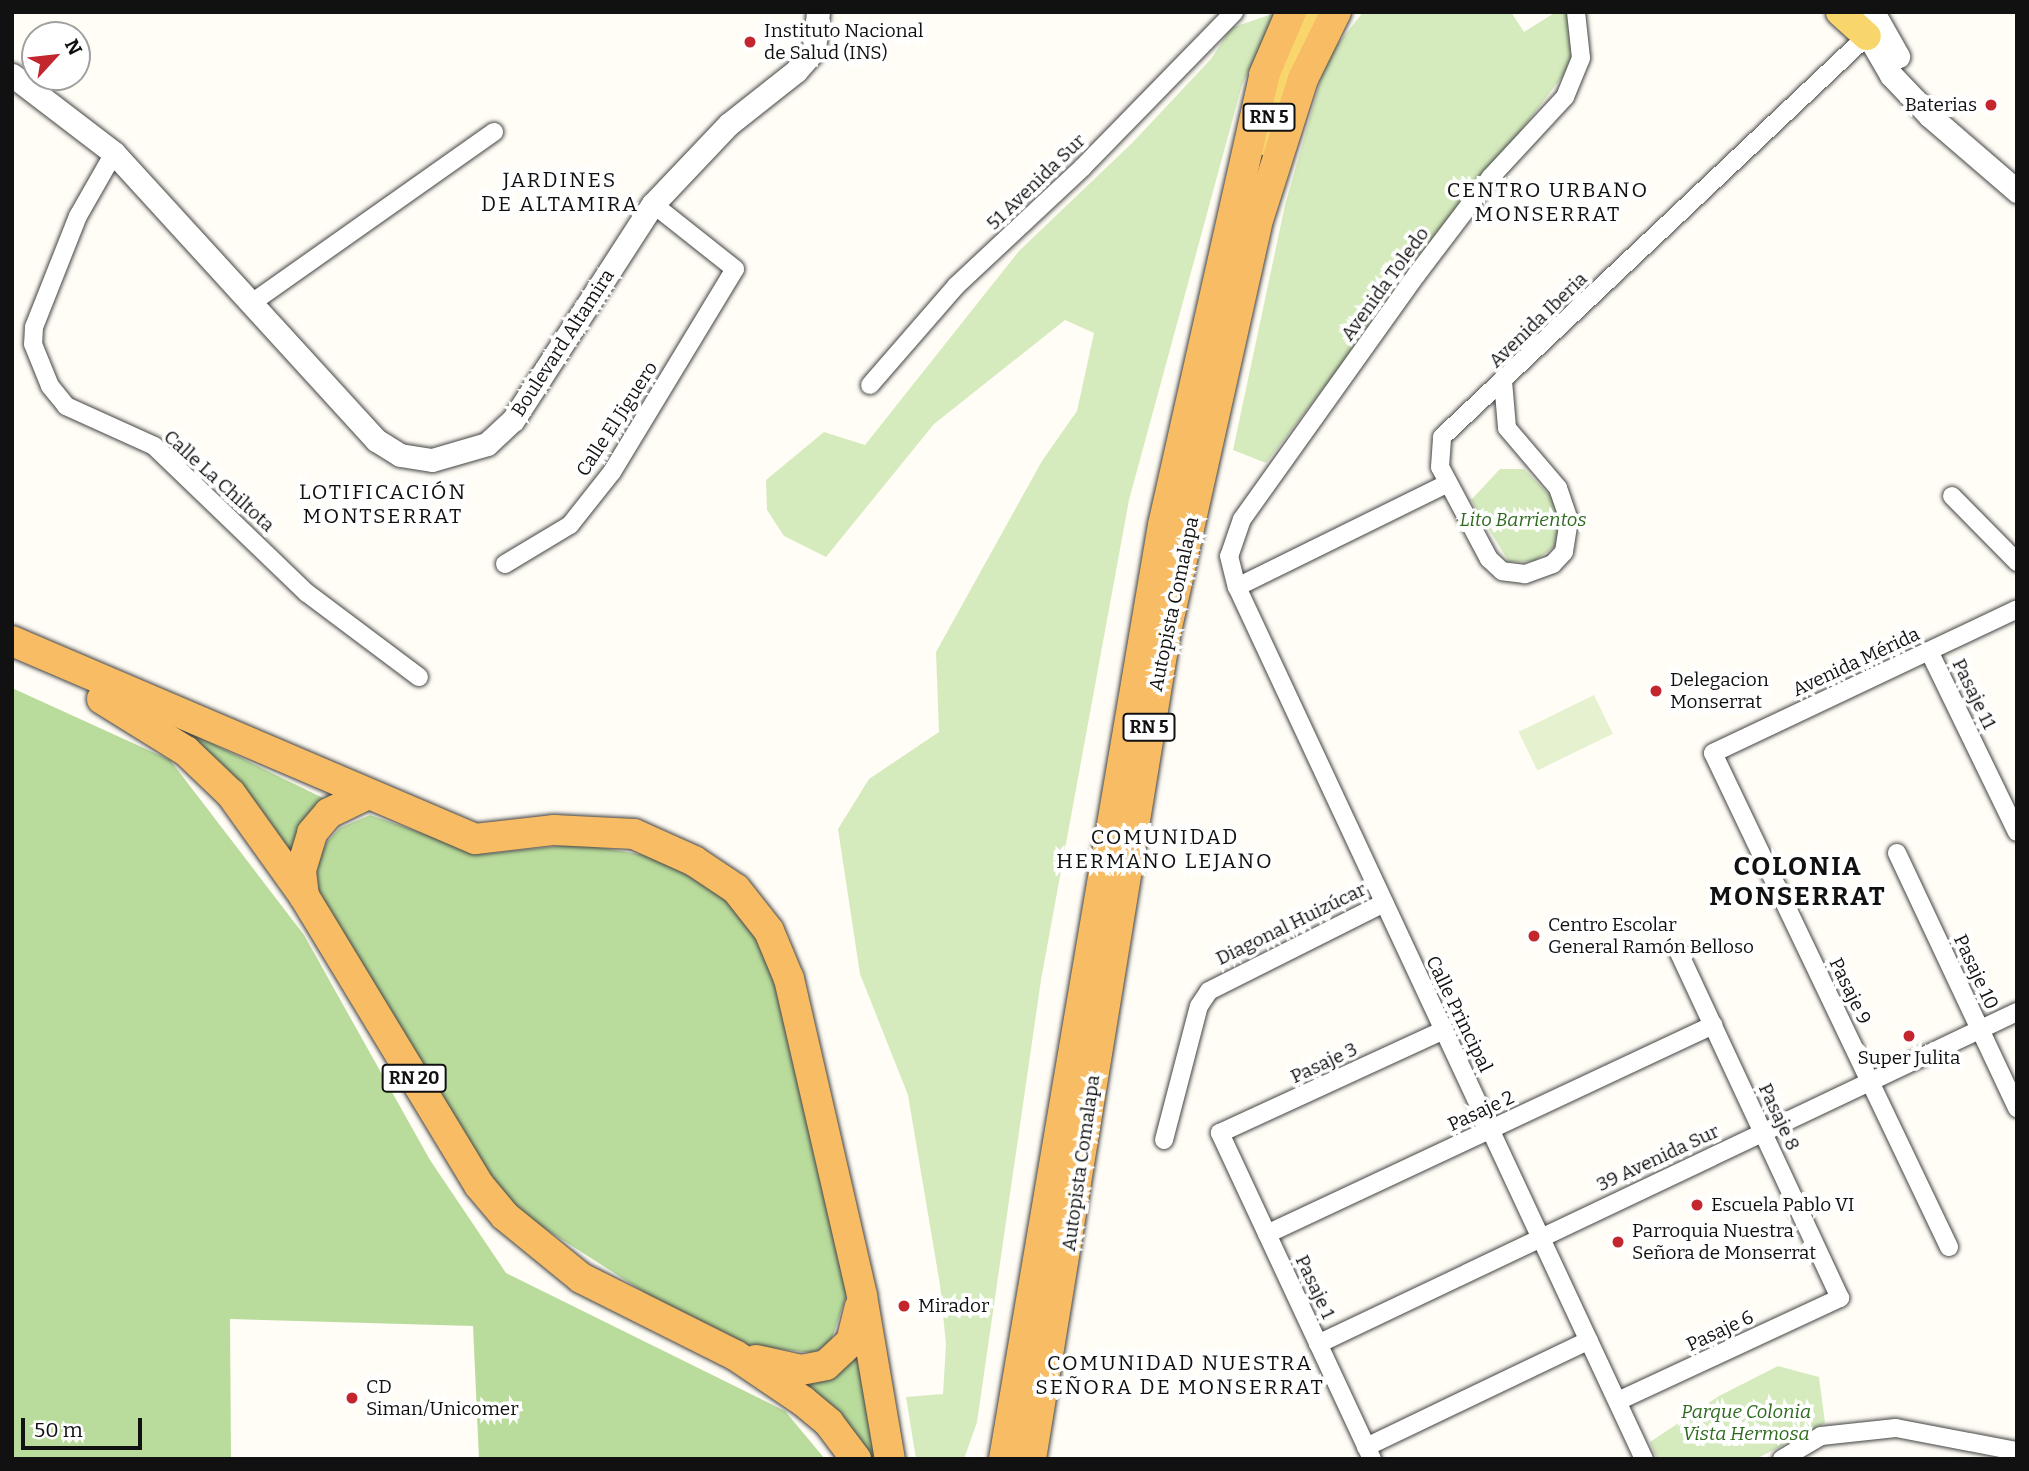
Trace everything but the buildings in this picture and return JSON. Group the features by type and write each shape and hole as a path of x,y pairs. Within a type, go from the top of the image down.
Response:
{"highway":[{"name":"Autopista Comalapa","path":"1004,1459 1163,525 1265,75 1291,12"},
{"name":"Autopista Comalapa","path":"1031,1459 1058,1322 1165,636 1259,217 1303,79 1336,12"},
{"path":"12,641 364,796 475,839 554,830 634,834 694,861 750,902 789,979 862,1296 890,1459"},
{"name":"RN 20","path":"12,660 107,701 194,757 230,793 304,896 479,1185 505,1216 581,1278 735,1355 818,1413 856,1459"},
{"path":"304,896 301,870 312,833 329,813 364,796"},
{"path":"735,1355 788,1369 826,1365 851,1342 862,1296"},
{"path":"1053,1459 1058,1322"}],"main road":[{"name":"RN 5","path":"1230,221 1256,167 1289,50 1307,12"},
{"path":"1840,12 1865,20"}],"street":[{"name":"Boulevard Altamira","path":"12,75 114,153 387,448 432,460 459,456 502,433 525,406 653,204 729,124 796,71 814,50 818,12"},
{"name":"51 Avenida Sur","path":"870,385 956,286 1082,168 1234,12"},
{"name":"Avenida Toledo","path":"1237,587 1229,556 1242,519 1466,208 1571,88 1581,58 1576,12"},
{"path":"1865,20 1891,75 1985,165 2017,191"},
{"name":"Avenida Iberia","path":"1503,381 1501,409 1507,428 1566,506 1564,552 1534,573 1499,569 1448,483 1439,462 1442,438 1503,381 1865,20"},
{"path":"253,302 494,132"},
{"name":"Calle La Chiltota","path":"114,153 78,216 34,327 39,367 50,386 66,406 154,446 307,593 419,677"},
{"name":"Calle El Jiguero","path":"505,564 570,524 612,472 735,269 653,204"},
{"path":"1237,587 1448,483"},
{"path":"1952,496 2017,562"},
{"name":"Calle Principal","path":"1237,587 1644,1459"},
{"name":"Avenida Mérida","path":"1713,753 2017,609"},
{"name":"Pasaje 11","path":"1929,651 2017,832"},
{"name":"Pasaje 9","path":"1713,753 1949,1247"},
{"name":"Pasaje 10","path":"1897,853 2017,1108"},
{"name":"Diagonal Huizúcar","path":"1164,1140 1199,1006 1209,991 1384,902"},
{"name":"Pasaje 8","path":"1679,953 1840,1298"},
{"name":"39 Avenida Sur","path":"1318,1344 2017,1012"},
{"name":"Pasaje 2","path":"1267,1234 1713,1026"},
{"name":"Pasaje 3","path":"1220,1133 1444,1030"},
{"name":"Pasaje 1","path":"1220,1133 1369,1453"},
{"name":"Pasaje 6","path":"1618,1401 1840,1298"},
{"path":"1369,1453 1589,1340"},
{"path":"1782,1459 1821,1436 1896,1427 2017,1451"}],"green space":[{"path":"1278,12 1242,85 1129,500 1041,980 977,1422 964,1459 916,1459 906,1397 943,1394 946,1344 940,1285 908,1095 860,974 838,829 869,779 939,732 936,652 1042,461 1077,411 1094,333 1065,320 934,424 826,557 784,536 767,510 766,480 824,432 865,445 1019,251 1132,143 1211,59 1231,28"},
{"path":"1363,12 1511,12 1524,32 1556,12 1570,12 1571,65 1266,463 1233,450 1285,205 1327,58"},
{"name":"Lito Barrientos","path":"1500,469 1524,469 1561,507 1561,542 1534,561 1509,562 1471,500"},
{"path":"12,688 170,760 304,935 430,1160 506,1273 785,1411 825,1459 479,1459 473,1326 230,1319 231,1459 12,1459"},
{"path":"1594,695 1613,734 1537,770 1519,732"},
{"path":"168,722 325,799 289,857"},
{"path":"370,815 482,854 580,844 661,858 728,899 754,928 772,962 847,1294 830,1344 812,1353 745,1345 672,1310 519,1212 490,1176 316,895 318,859 327,842 340,828"},
{"path":"861,1352 879,1459 864,1459 798,1382 839,1372"},
{"name":"Parque Colonia Vista Hermosa","path":"1778,1366 1819,1377 1825,1423 1756,1459 1657,1459 1650,1442 1719,1396"}],"place":[{"name":"Instituto Nacional de Salud (INS)","path":"750,42"},
{"name":"Baterias","path":"1991,105"},
{"name":"Delegacion Monserrat","path":"1656,691"},
{"name":"Centro Escolar General Ramón Belloso","path":"1534,936"},
{"name":"Super Julita","path":"1909,1036"},
{"name":"Escuela Pablo VI","path":"1697,1205"},
{"name":"Parroquia Nuestra Señora de Monserrat","path":"1618,1242"},
{"name":"Mirador","path":"904,1306"},
{"name":"CD Siman/Unicomer","path":"352,1398"}],"district":[{"name":"JARDINES DE ALTAMIRA","path":"560,192"},
{"name":"CENTRO URBANO MONSERRAT","path":"1548,202"},
{"name":"LOTIFICACIÓN MONTSERRAT","path":"383,504"},
{"name":"COMUNIDAD HERMANO LEJANO","path":"1165,849"},
{"name":"COLONIA MONSERRAT","path":"1798,882"},
{"name":"COMUNIDAD NUESTRA SEÑORA DE MONSERRAT","path":"1180,1375"}]}
